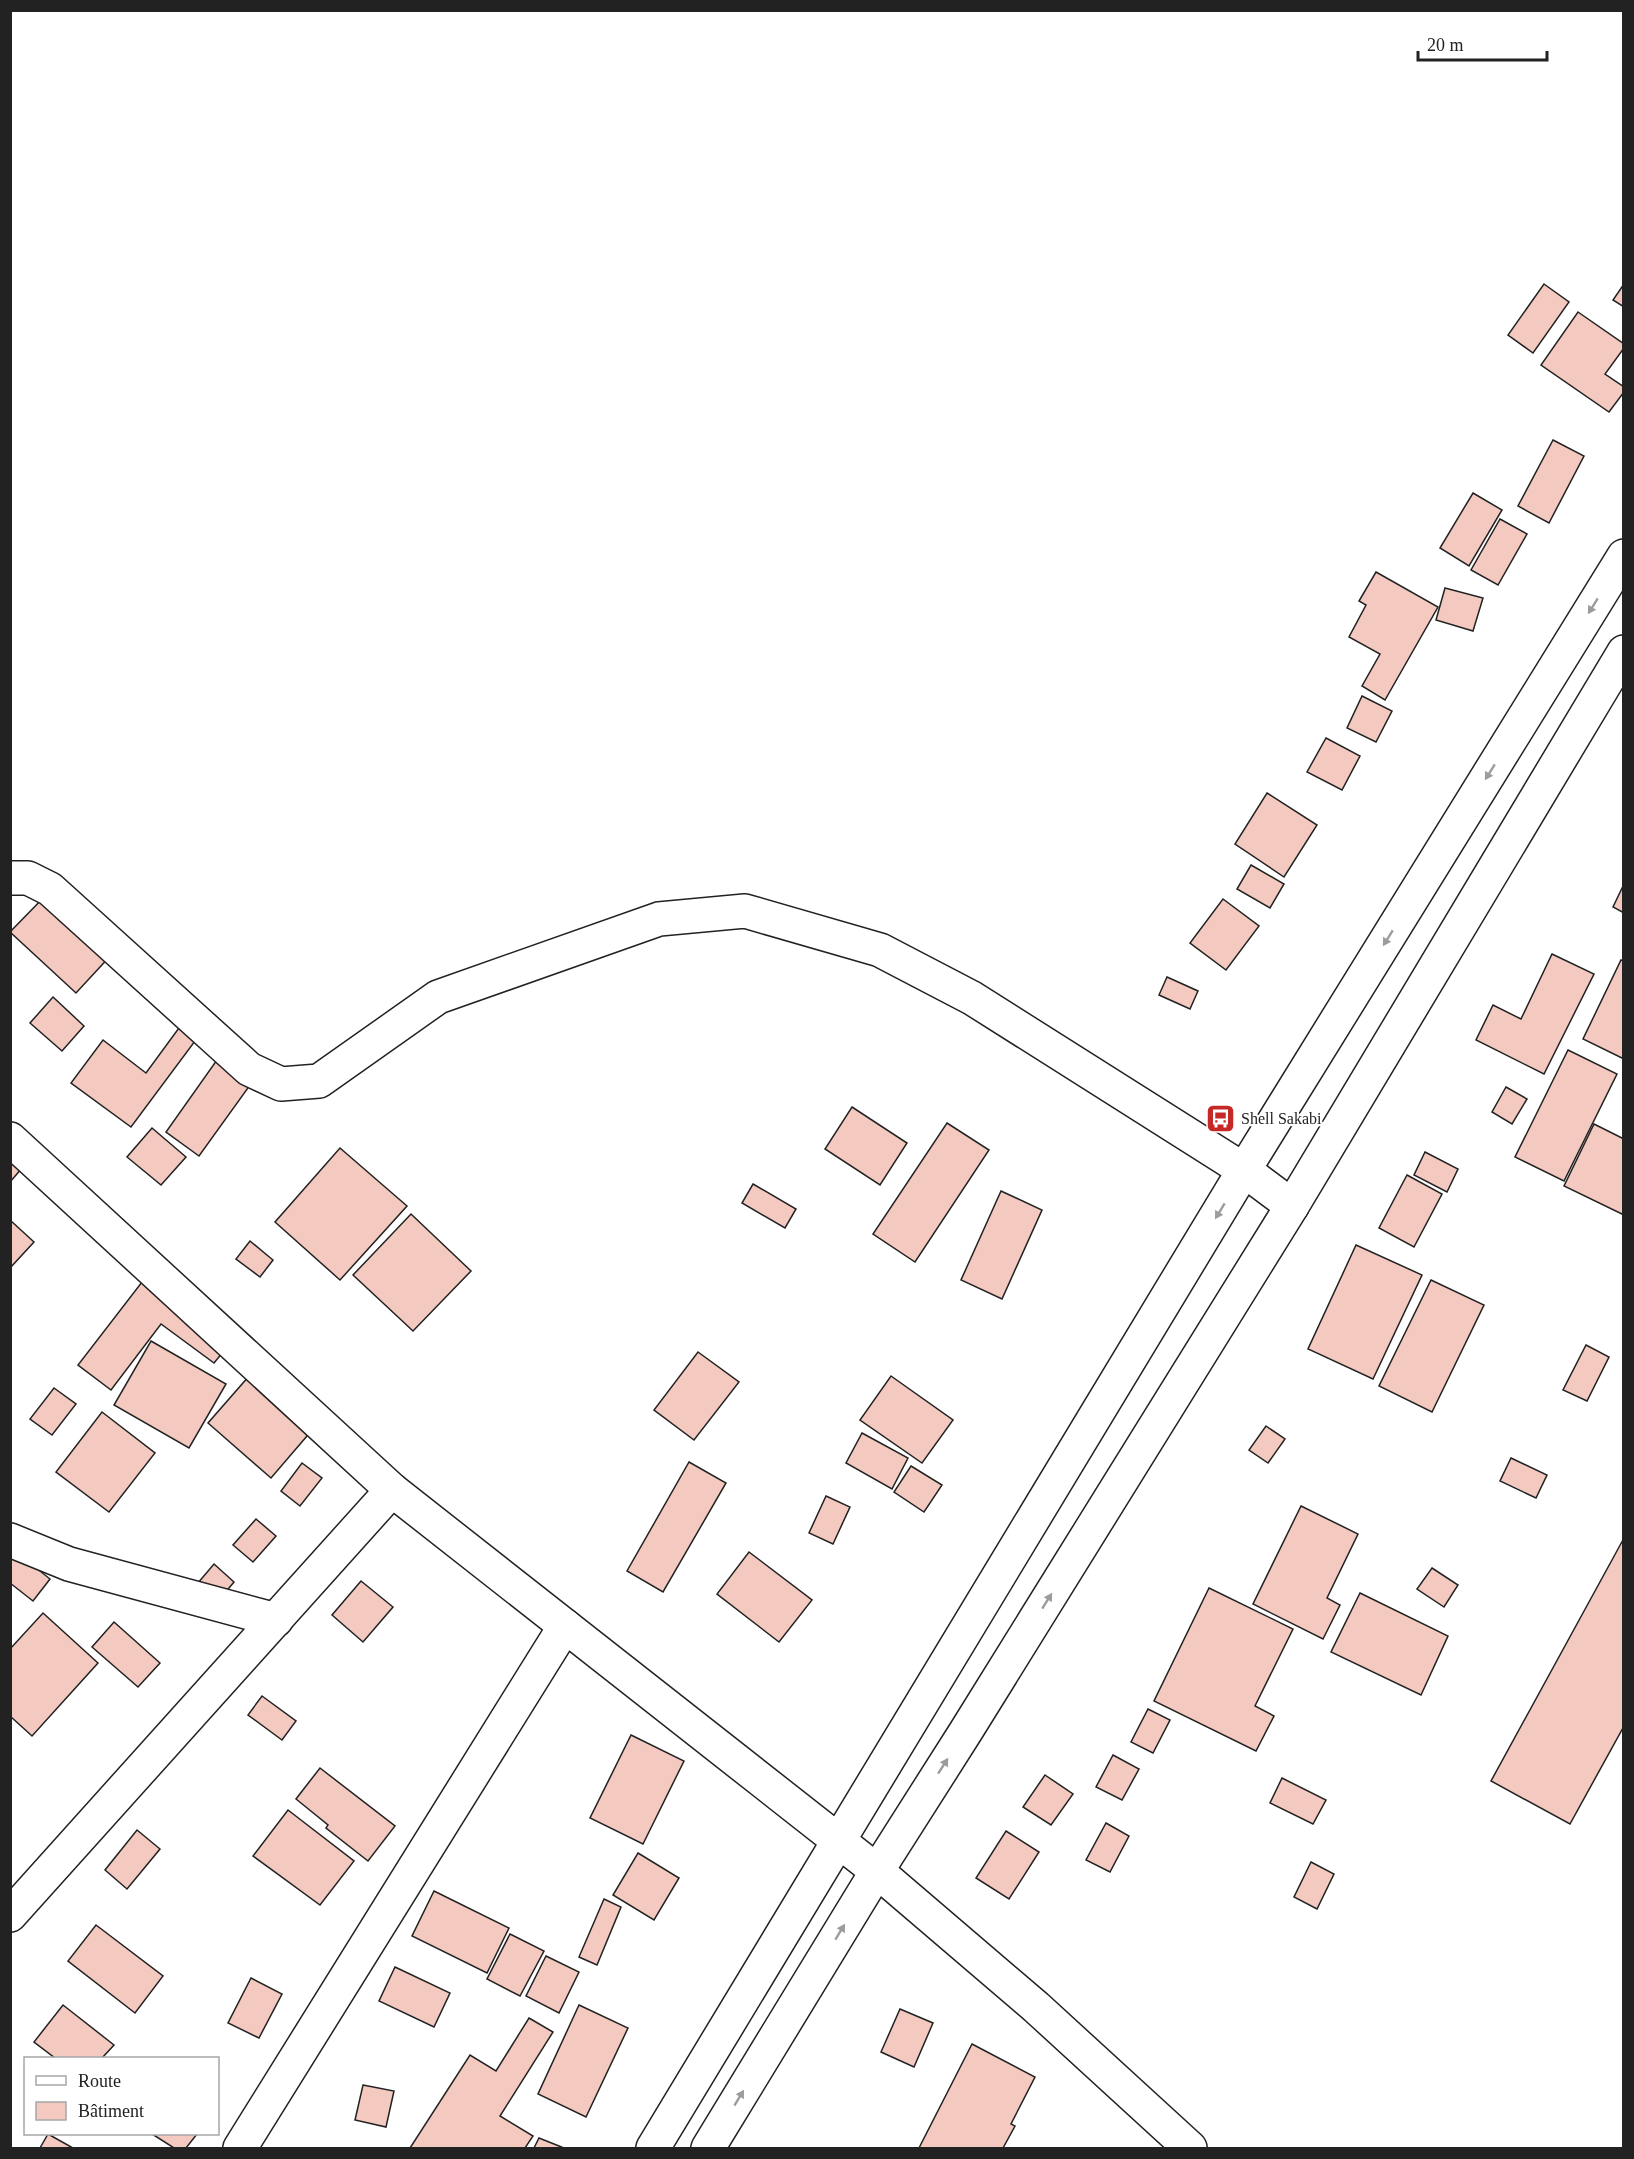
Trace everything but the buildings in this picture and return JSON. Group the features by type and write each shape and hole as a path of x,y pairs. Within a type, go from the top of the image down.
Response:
{"street":[{"path":"653,2148 1244,1170 1623,556"},
{"path":"708,2148 877,1870 1292,1206 1623,652"},
{"path":"10,878 28,878 50,889 249,1069 280,1084 319,1082 438,998 659,919 745,910 880,950 972,998 1244,1170 1292,1206"},
{"path":"10,1139 392,1490 877,1870 1036,2007 1190,2148"},
{"path":"10,1915 392,1490"},
{"path":"10,1540 69,1564 276,1620"},
{"path":"240,2148 565,1626"}],"place":[{"name":"Shell Sakabi","path":"1220,1118"}]}
